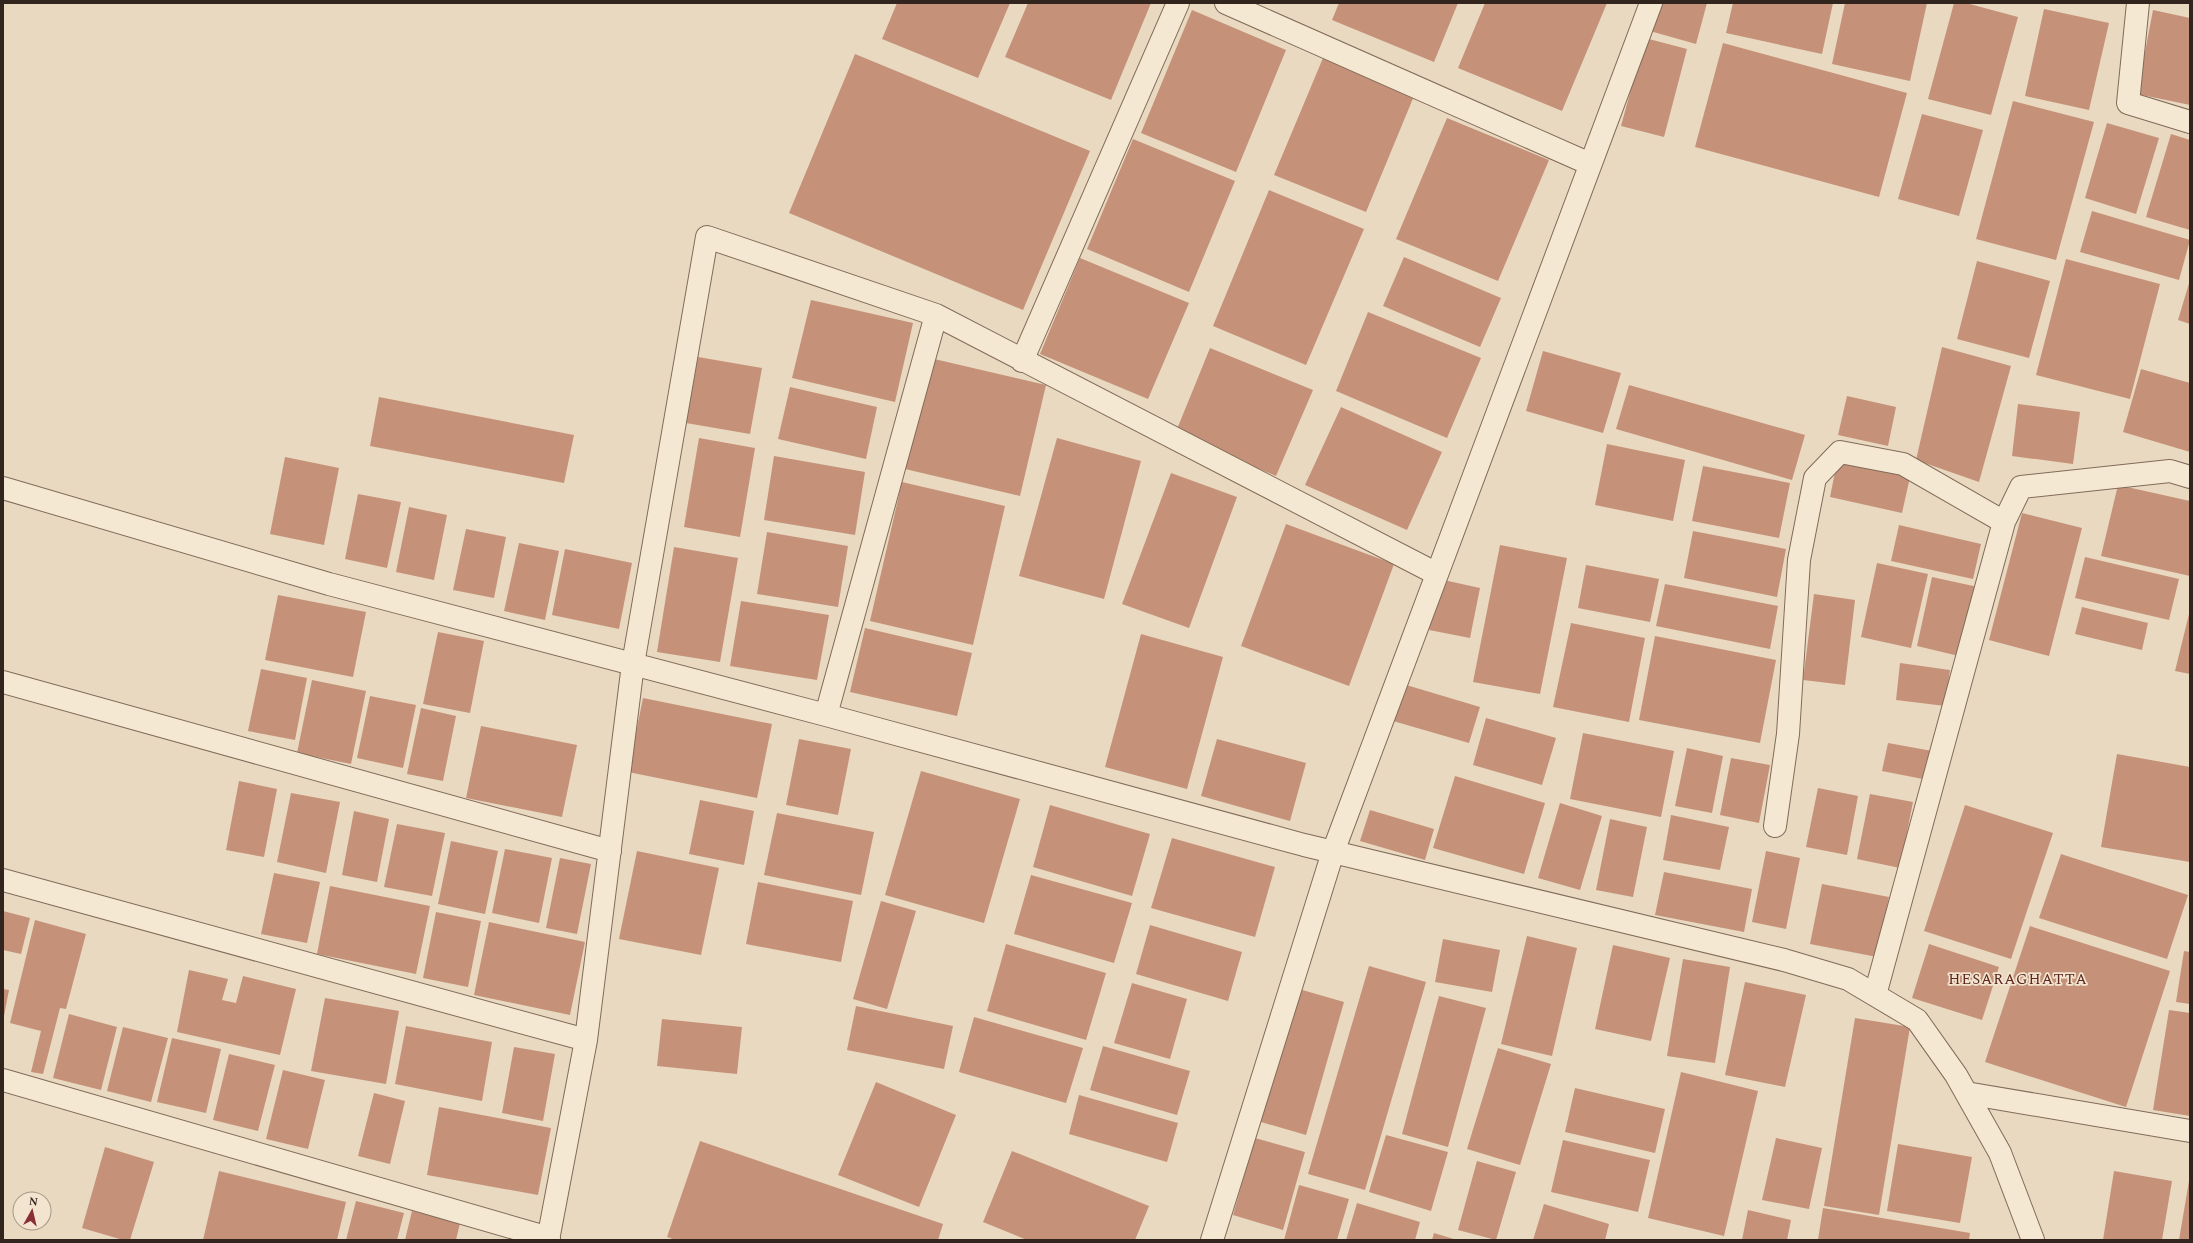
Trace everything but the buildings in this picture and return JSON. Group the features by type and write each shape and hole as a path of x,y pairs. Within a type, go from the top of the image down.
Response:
{"street":[{"path":"1022,361 1178,3"},
{"path":"1226,3 1590,164"},
{"path":"1212,1240 1333,852 1651,3"},
{"path":"2138,3 2128,103 2190,122"},
{"path":"3,1080 549,1239 586,1040 634,664 707,237 936,315 1022,361 1437,574"},
{"path":"826,715 936,315"},
{"path":"1775,826 1788,734 1799,560 1815,478 1840,452 1903,464 2004,522"},
{"path":"1875,995 2004,522 2021,487 2170,471 2190,477"},
{"path":"3,488 328,584 826,715 1333,852 1784,960 1848,979 1917,1020 1956,1075 2000,1153 2033,1240"},
{"path":"3,682 610,851"},
{"path":"3,880 586,1040"},
{"path":"1966,1093 2190,1131"}],"district":[{"name":"HESARAGHATTA","path":"2018,979"}]}
